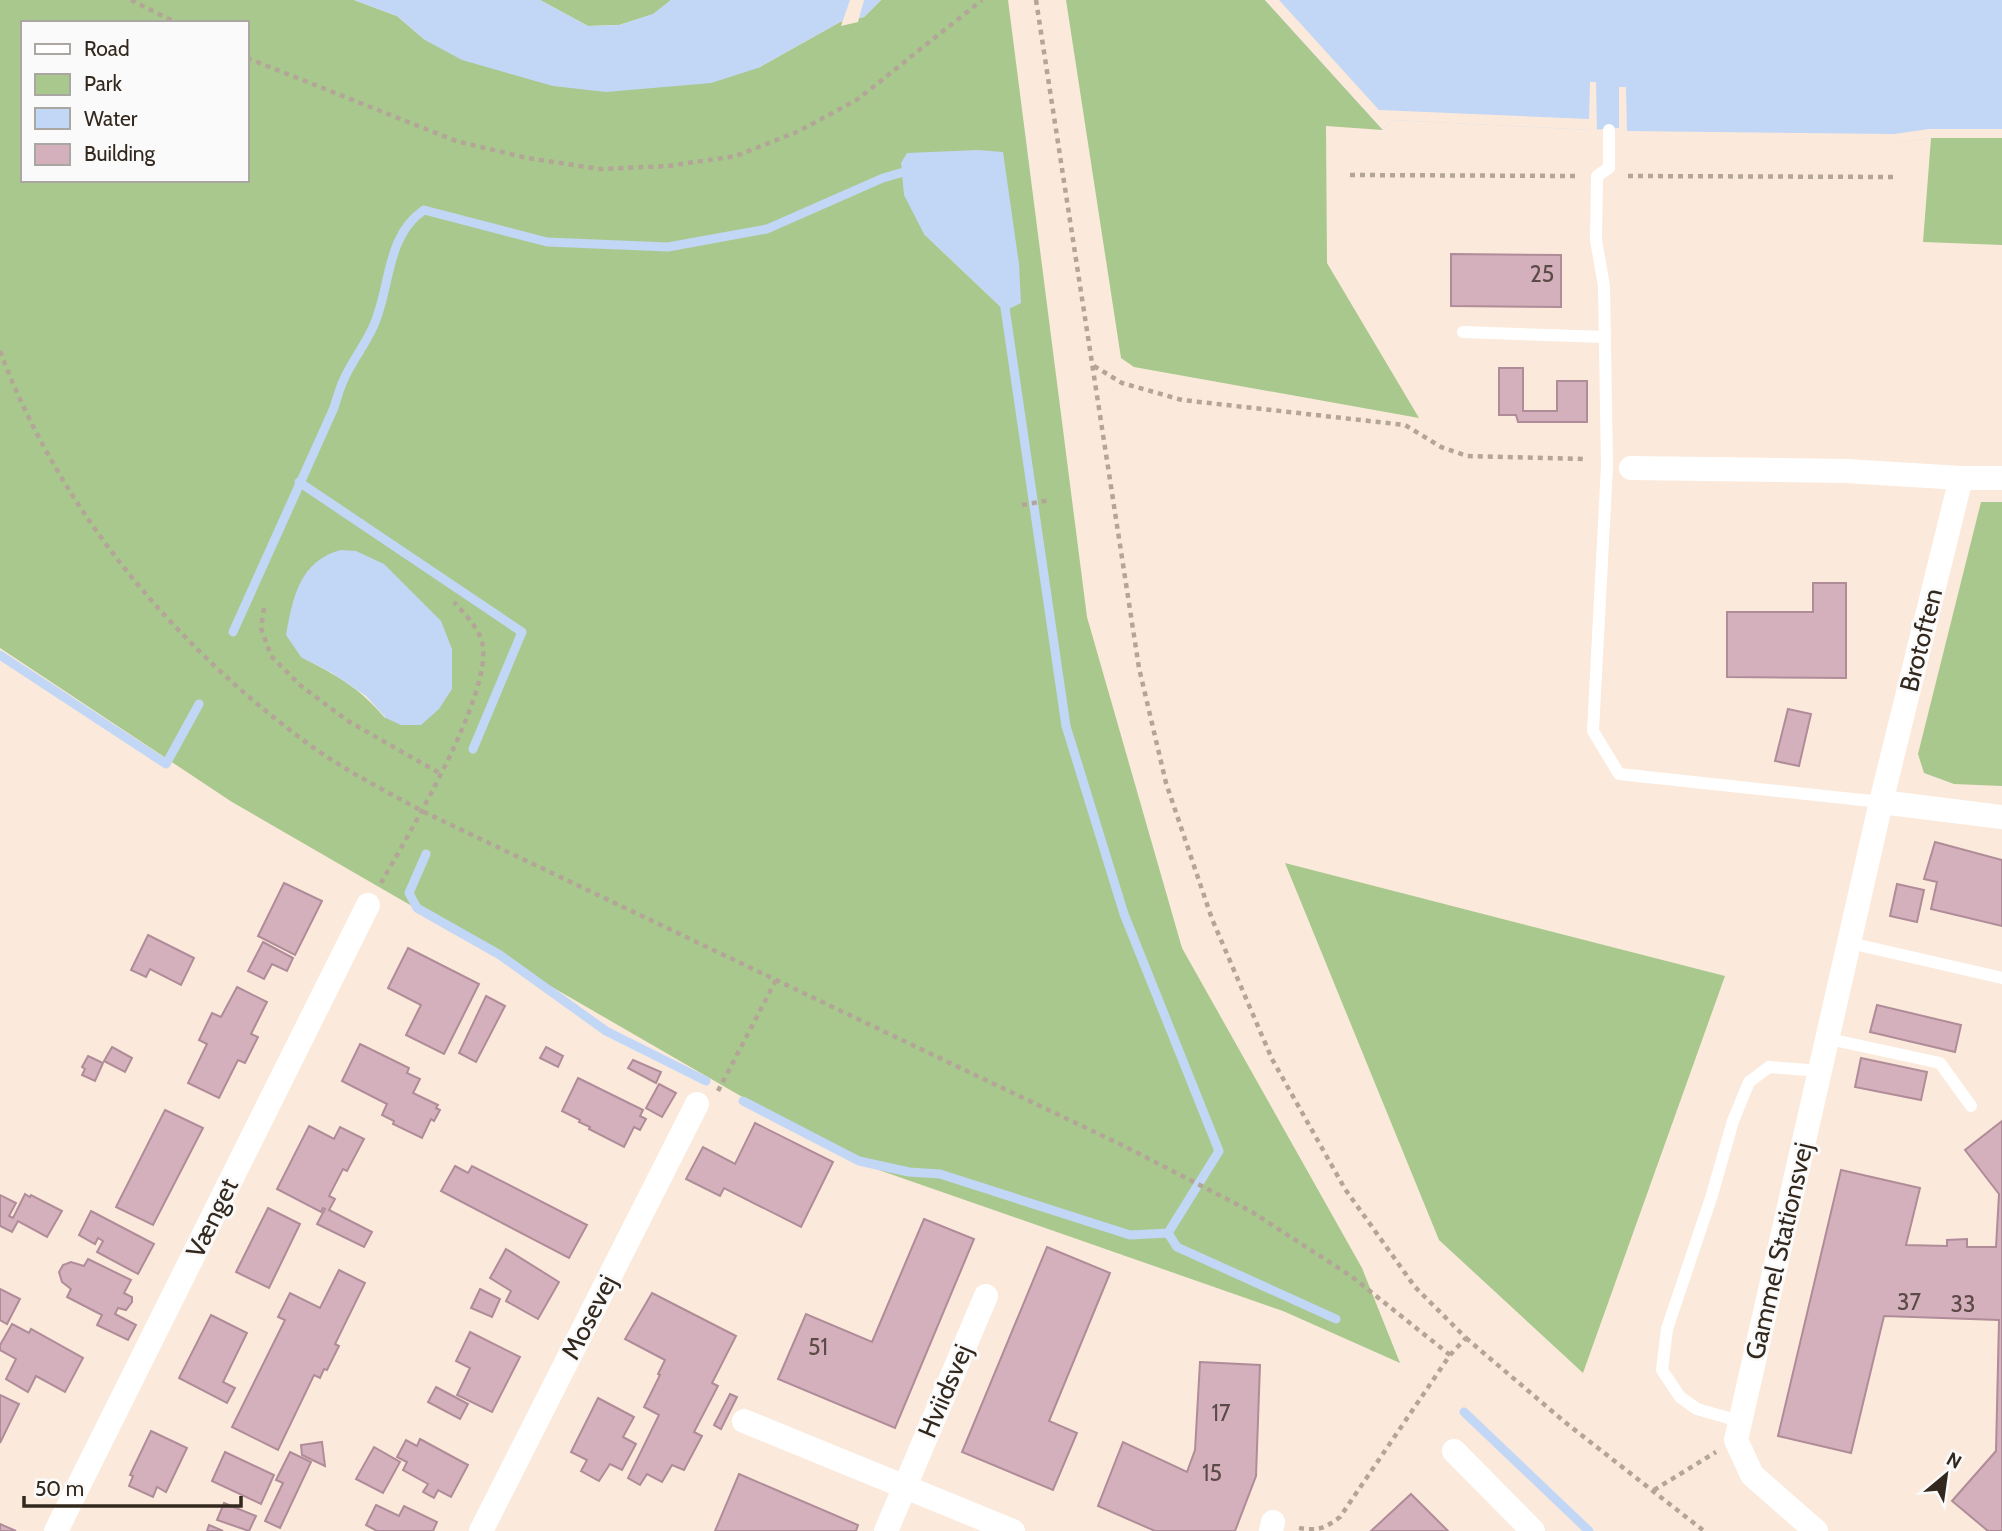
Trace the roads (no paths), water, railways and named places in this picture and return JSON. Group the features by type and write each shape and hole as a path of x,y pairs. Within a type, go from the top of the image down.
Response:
{"street":[{"path":"1619,467 1846,471 2002,478"},
{"name":"Brotoften","path":"1881,802 1961,478"},
{"path":"1881,802 2002,817"},
{"name":"Gammel Stationsvej","path":"1738,1431 1822,1071 1881,802"},
{"name":"Vænget","path":"56,1531 368,905"},
{"name":"Mosevej","path":"481,1531 697,1104"},
{"name":"Hviidsvej","path":"886,1531 986,1296"},
{"path":"744,1421 1013,1531"},
{"path":"1738,1431 1752,1475 1816,1531"},
{"path":"1454,1451 1533,1531"}],"lane":[{"path":"1609,130 1609,168 1597,176 1596,240 1604,286 1605,337 1619,467 1593,731 1619,775 1881,802"},
{"path":"1463,331 1605,337"},
{"path":"1850,943 2002,978"},
{"path":"1829,1039 1940,1063 1971,1106"},
{"path":"1738,1431 1680,1397 1662,1370 1667,1329 1712,1195 1733,1121 1749,1082 1769,1067 1822,1071"}],"water":[{"path":"354,0 540,0 588,26 619,25 653,14 671,0 881,0 864,17 840,22 758,68 711,83 606,92 553,86 462,60 425,40 397,16"},
{"path":"1265,0 2002,0 2002,138 1931,138 1897,143 1626,143 1619,128 1591,130 1393,120 1383,130"},
{"path":"978,150 1003,152 1019,264 1021,303 1005,311 924,234 904,195 901,163 907,153"},
{"path":"341,550 356,551 384,564 441,621 452,649 452,689 439,709 421,725 401,725 386,718 366,696 332,673 301,657 286,635 295,595 307,572 327,555"}],"waterway":[{"path":"233,632 333,410 342,383 373,327 395,248 411,221 424,210 547,242 668,247 767,229 883,178 911,170"},
{"path":"743,1101 859,1161 909,1172 940,1174 1130,1235 1168,1233 1219,1151 1124,914 1066,726 1004,301"},
{"path":"299,482 522,632 473,749"},
{"path":"0,655 166,764 199,704"},
{"path":"426,854 409,893 417,908 500,955 606,1031 706,1081"},
{"path":"1168,1233 1177,1247 1336,1319"},
{"path":"1464,1412 1589,1531"}]}
